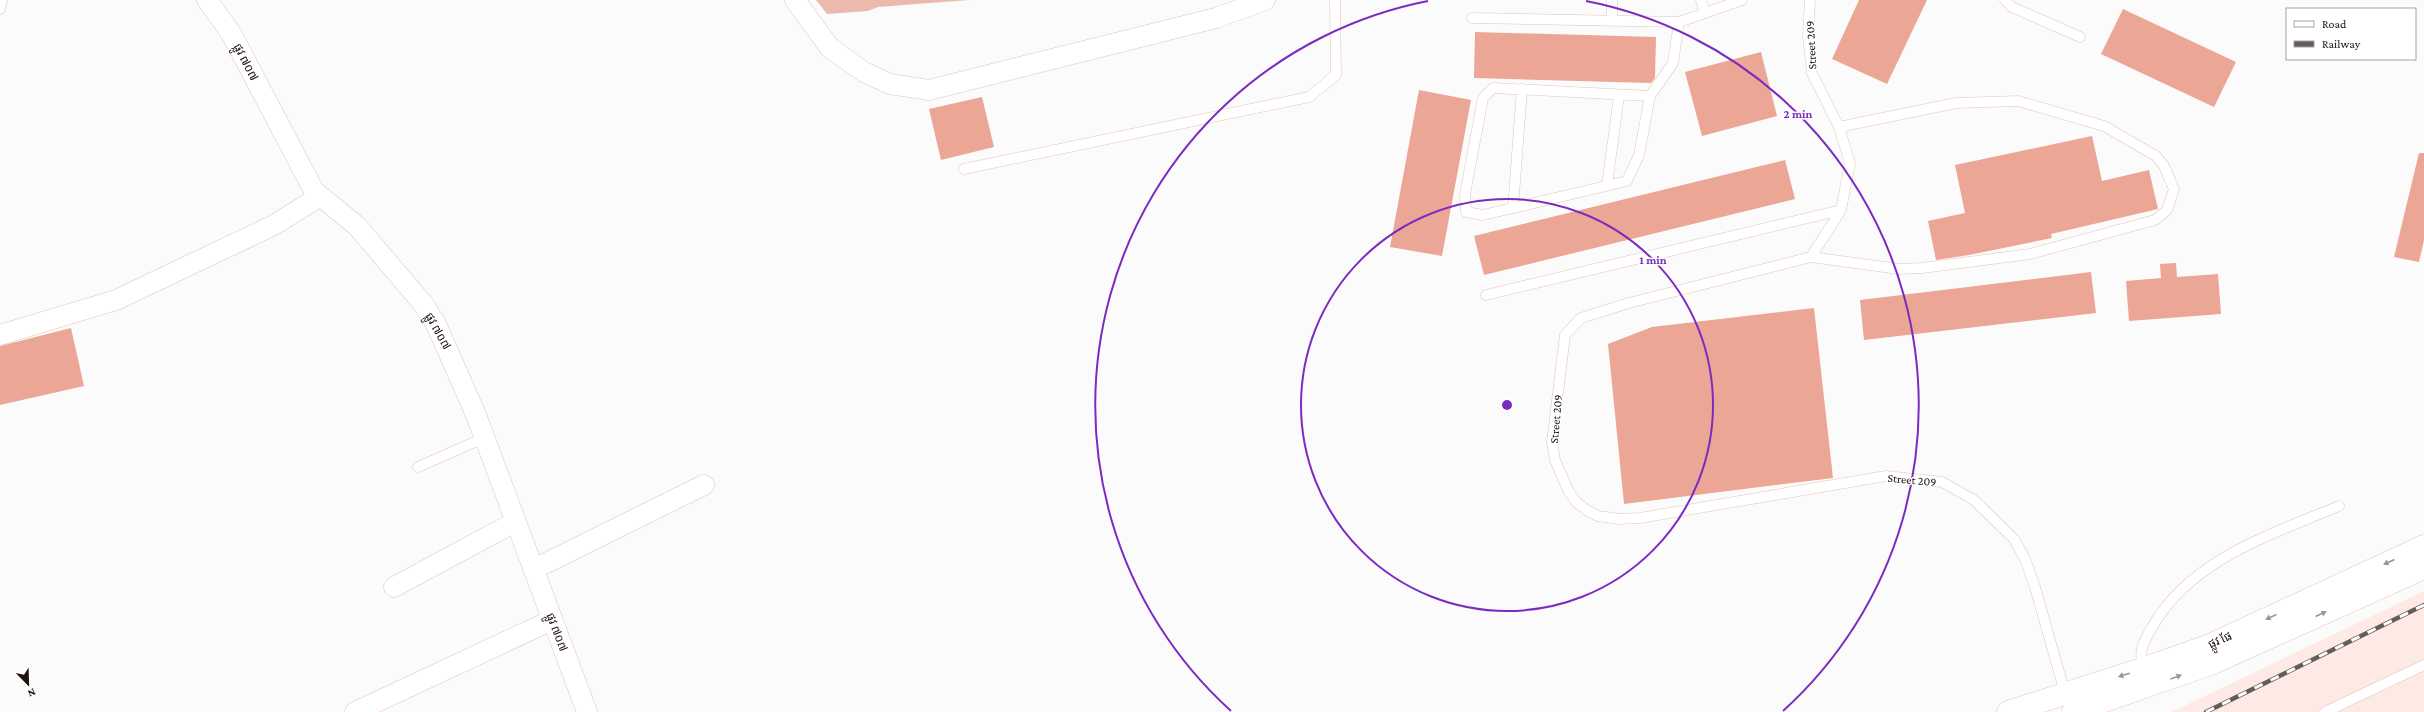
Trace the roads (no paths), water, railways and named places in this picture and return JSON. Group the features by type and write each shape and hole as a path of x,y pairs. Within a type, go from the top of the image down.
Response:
{"street":[{"name":"ផ្លូវ ៧០៧","path":"207,0 231,33 295,157 319,197 338,209 357,226 424,305 446,343 484,438 587,712"},
{"path":"795,0 830,48 864,72 890,84 929,90 1216,18 1264,0"},
{"path":"0,335 116,300 274,225 319,197"},
{"path":"534,569 704,485"},
{"path":"394,587 515,522"},
{"name":"ផ្លូវ ផែ","path":"2069,702 2145,668 2210,645 2424,546"},
{"name":"ផ្លូវ ផែ","path":"2008,712 2069,702 2213,663 2424,568"},
{"path":"355,712 552,620"}],"lane":[{"path":"0,9 2,0"},
{"path":"964,170 1309,97 1336,74 1335,0"},
{"path":"1612,0 1612,21"},
{"path":"1701,0 1704,13"},
{"path":"1472,18 1679,22 1742,0"},
{"name":"Street 209","path":"1810,0 1808,37 1812,73 1839,127 1850,163 1841,210 1811,258 1629,303 1581,318 1573,325 1565,335 1552,442 1556,460 1568,490 1576,502 1598,516 1619,519 1640,518 1886,476 1942,482 1974,500 2014,539 2025,559 2035,587 2069,702"},
{"path":"2005,0 2012,7 2080,37"},
{"path":"1650,96 1619,96 1493,88 1483,98 1465,194 1466,212 1483,215 1627,181 1639,155 1650,96 1673,63 1679,22"},
{"path":"1513,208 1522,89"},
{"path":"1607,185 1619,96"},
{"path":"1811,258 1899,268 1922,268 2030,254 2155,220 2167,210 2174,189 2164,166 2156,156 2117,133 2104,126 2018,101 1956,103 1839,127"},
{"path":"1486,295 1841,210"},
{"path":"418,467 484,438"},
{"path":"2145,668 2140,652 2144,642 2158,616 2179,590 2216,561 2260,539 2339,506"},
{"path":"2325,712 2424,665"}],"railway":[{"path":"2206,712 2424,605"}]}
